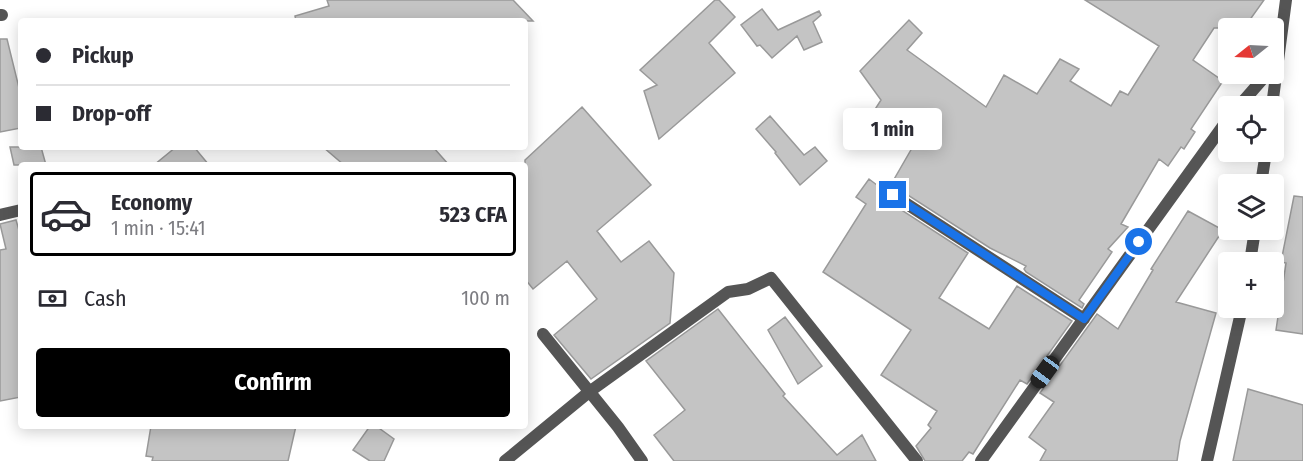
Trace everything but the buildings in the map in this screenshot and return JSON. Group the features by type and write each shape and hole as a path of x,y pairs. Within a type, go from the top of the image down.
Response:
{"street":[{"path":"1283,18 1286,0"},
{"path":"1248,96 1258,84"},
{"path":"981,461 1218,133"},
{"path":"893,195 1084,319"},
{"path":"0,215 18,211"},
{"path":"505,461 589,392 728,292 748,289 771,278 917,461"},
{"path":"1207,461 1240,318"},
{"path":"543,334 618,427 642,461"}],"route":[{"path":"893,195 1084,319 1139,242"}]}
